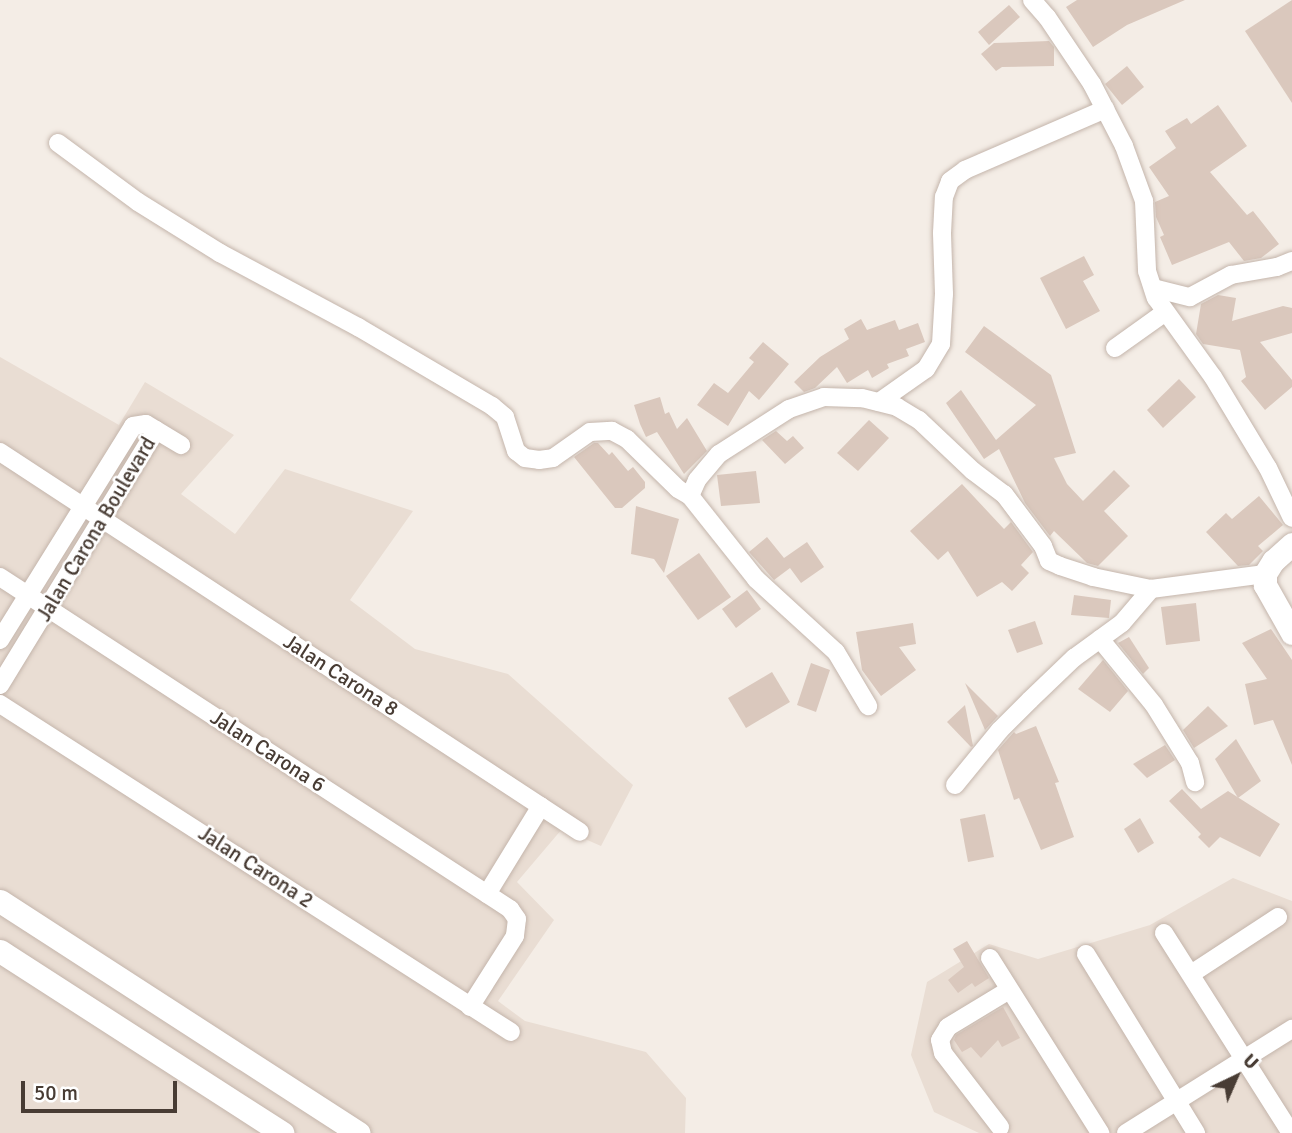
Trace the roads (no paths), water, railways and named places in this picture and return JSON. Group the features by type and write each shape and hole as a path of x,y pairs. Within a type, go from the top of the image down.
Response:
{"street":[{"path":"1035,1 1063,39 1105,108 1124,146 1144,201 1147,271 1164,313 1219,385 1268,468 1292,519"},
{"path":"879,402 926,369 941,344 944,293 942,233 944,197 950,181 965,170 1105,108"},
{"path":"58,143 138,202 220,253 358,327 492,406 509,422 513,445 520,455 532,460 547,460 560,455 590,432 612,431 628,439 678,489 690,496 756,579 836,652 868,706"},
{"path":"1153,288 1190,297 1231,275 1277,267 1292,261"},
{"path":"1115,348 1164,313"},
{"path":"690,496 697,480 719,454 805,401 841,395 897,407 919,421 973,471 1004,494 1042,546 1049,561 1078,573 1151,589 1265,574"},
{"name":"Jalan Carona Boulevard","path":"0,640 133,426 146,424 156,430 0,685"},
{"path":"156,430 181,445"},
{"name":"Jalan Carona 8","path":"0,452 580,832"},
{"path":"1292,544 1273,561 1265,574 1270,600 1292,633"},
{"name":"Jalan Carona 6","path":"0,577 510,909 517,919 515,936 470,1007"},
{"path":"955,785 1000,730 1040,689 1122,623 1151,589"},
{"path":"1100,639 1154,705 1190,763 1195,782"},
{"name":"Jalan Carona 2","path":"0,704 511,1032"},
{"path":"487,894 541,806"},
{"path":"0,901 359,1133"},
{"path":"1191,974 1278,917"},
{"path":"1164,933 1291,1133"},
{"path":"0,951 282,1133"},
{"path":"1086,954 1196,1133"},
{"path":"990,958 1100,1133"},
{"path":"1000,1127 943,1053 940,1040 948,1027 1009,990"},
{"path":"1126,1133 1292,1029"}]}
